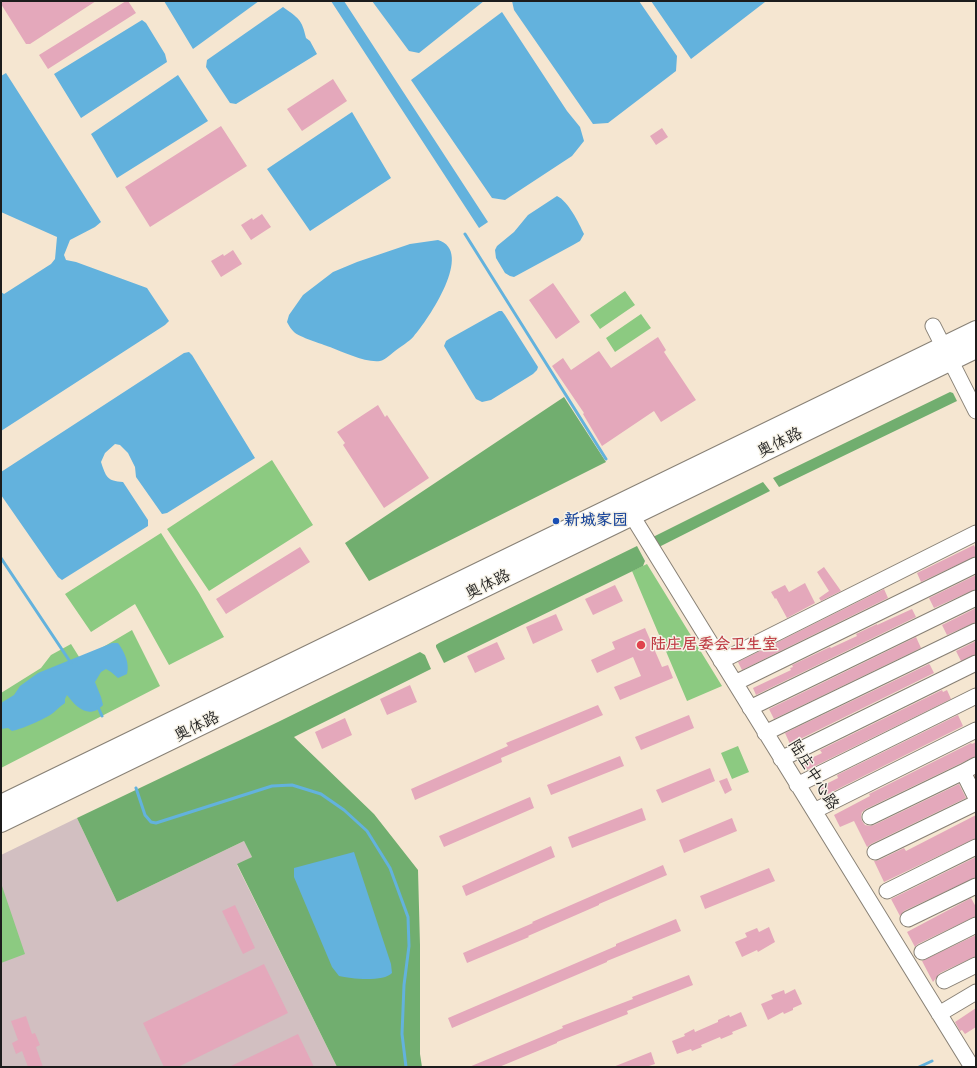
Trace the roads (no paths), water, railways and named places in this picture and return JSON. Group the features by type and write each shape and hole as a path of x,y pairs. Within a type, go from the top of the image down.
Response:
{"main road":[{"name":"奥体路","path":"1,822 627,509 947,353 976,330"},
{"name":"奥体路","path":"947,353 976,349"},
{"name":"奥体路","path":"1,804 627,509"}],"street":[{"path":"933,326 976,411"},
{"name":"陆庄中心路","path":"627,509 939,1014 974,1067"},
{"path":"721,661 976,533"},
{"path":"734,683 976,565"},
{"path":"750,708 976,598"},
{"path":"765,733 976,631"},
{"path":"781,759 976,663"},
{"path":"797,785 976,696"},
{"path":"814,811 976,730"},
{"path":"870,817 969,768 976,798"},
{"path":"875,852 976,803"},
{"path":"887,892 976,847"},
{"path":"908,919 976,886"},
{"path":"922,952 976,925"},
{"path":"944,981 976,965"},
{"path":"939,1014 976,992"}],"water":[{"path":"164,1 259,1 193,49"},
{"path":"331,1 344,1 488,222 479,228"},
{"path":"372,1 484,1 419,53 409,51"},
{"path":"512,1 639,1 677,56 676,71 608,123 593,124 514,10"},
{"path":"651,1 765,1 765,2 691,59"},
{"path":"283,7 299,20 306,38 310,41 317,54 236,104 230,103 206,67 207,60"},
{"path":"502,12 567,111 580,127 584,141 572,156 505,200 492,198 411,80"},
{"path":"142,20 146,23 165,54 167,62 81,118 54,74"},
{"path":"6,73 101,222 95,227 70,240 64,255 66,260 76,262 147,288 169,321 1,431 1,292 4,294 51,264 55,259 57,237 1,212 1,76"},
{"path":"178,75 208,121 117,178 91,134"},
{"path":"352,112 391,178 310,231 267,169"},
{"path":"557,196 569,207 579,224 584,234 580,241 514,277 505,273 496,258 495,250 497,246 514,232 528,215"},
{"path":"438,240 448,247 452,257 450,271 445,286 438,301 421,328 407,342 384,359 374,361 355,357 301,336 291,329 287,322 289,315 303,295 333,272 410,244"},
{"path":"499,311 502,311 505,315 538,367 533,374 491,400 482,402 476,399 444,346 446,341 449,339"},
{"path":"189,352 255,458 167,513 162,514 136,477 135,467 128,453 120,445 115,444 105,453 101,462 104,471 110,479 123,482 148,520 148,526 62,580 58,577 1,495 1,472 184,353"},
{"path":"112,643 118,643 124,653 128,670 127,674 118,678 106,669 101,672 95,682 103,705 98,709 88,712 83,710 74,704 67,695 65,703 45,718 12,731 8,728 1,729 1,703 14,695 20,686 38,673"},
{"path":"354,852 391,964 392,973 382,978 359,979 339,976 332,967 294,877 294,868"}],"waterway":[{"path":"465,234 606,459"},
{"path":"1,558 71,663"},
{"path":"98,707 102,716"},
{"path":"136,788 145,815 151,822 156,823 272,786 292,785 321,794 344,810 367,831 390,868 408,917 409,946 404,985 402,1034 406,1067"},
{"path":"919,1067 932,1061"}],"place":[{"name":"新城家园","path":"556,521"},
{"name":"陆庄居委会卫生室","path":"641,645"}]}
